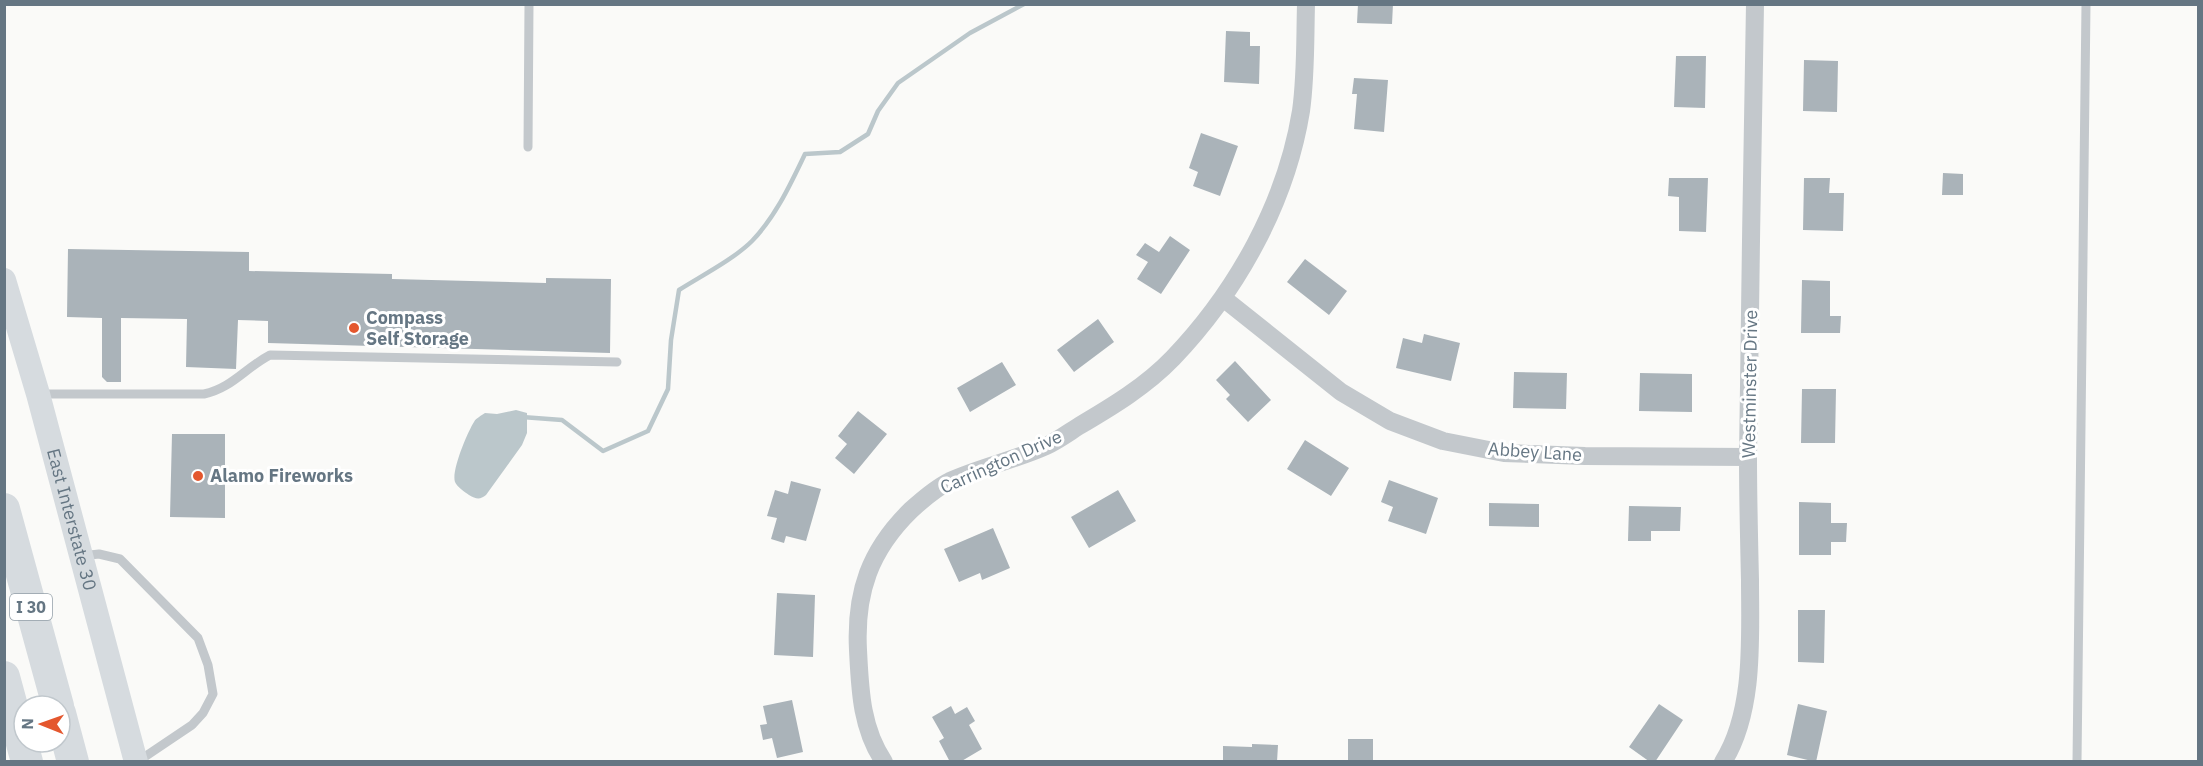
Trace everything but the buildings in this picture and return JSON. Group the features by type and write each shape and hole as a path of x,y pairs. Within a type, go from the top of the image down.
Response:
{"highway":[{"name":"I 30","path":"4,509 55,694"},
{"path":"4,677 27,762"}],"main road":[{"name":"East Interstate 30","path":"4,280 38,394 137,762"}],"street":[{"name":"Carrington Drive","path":"884,762 866,726 860,691 858,643 860,599 870,564 891,530 920,502 948,482 1047,445 1143,385 1173,357 1222,298 1256,245 1285,176 1301,111 1306,4"},
{"name":"Westminster Drive","path":"1724,760 1737,730 1748,678 1750,638 1748,458 1755,4"},
{"name":"Abbey Lane","path":"1222,298 1341,392 1390,421 1443,441 1504,453 1748,458"}],"lane":[{"path":"528,147 529,4"},
{"path":"2077,762 2086,4"},
{"path":"38,394 204,394 220,390 258,361 270,355 617,362"},
{"path":"81,556 99,554 120,559 198,638 208,666 213,694 203,713 192,725 137,762"}],"shaded area":[{"path":"516,410 527,413 527,433 522,445 486,495 480,498 471,496 457,486 454,477 471,427 476,419 485,413 497,414"}],"waterway":[{"path":"522,417 562,420 603,451 648,431 668,389 671,340 679,290 727,261 752,241 775,211 805,154 840,152 868,134 878,111 898,83 970,33 1024,4"}],"place":[{"name":"Compass Self Storage","path":"354,328"},
{"name":"Alamo Fireworks","path":"198,476"}]}
